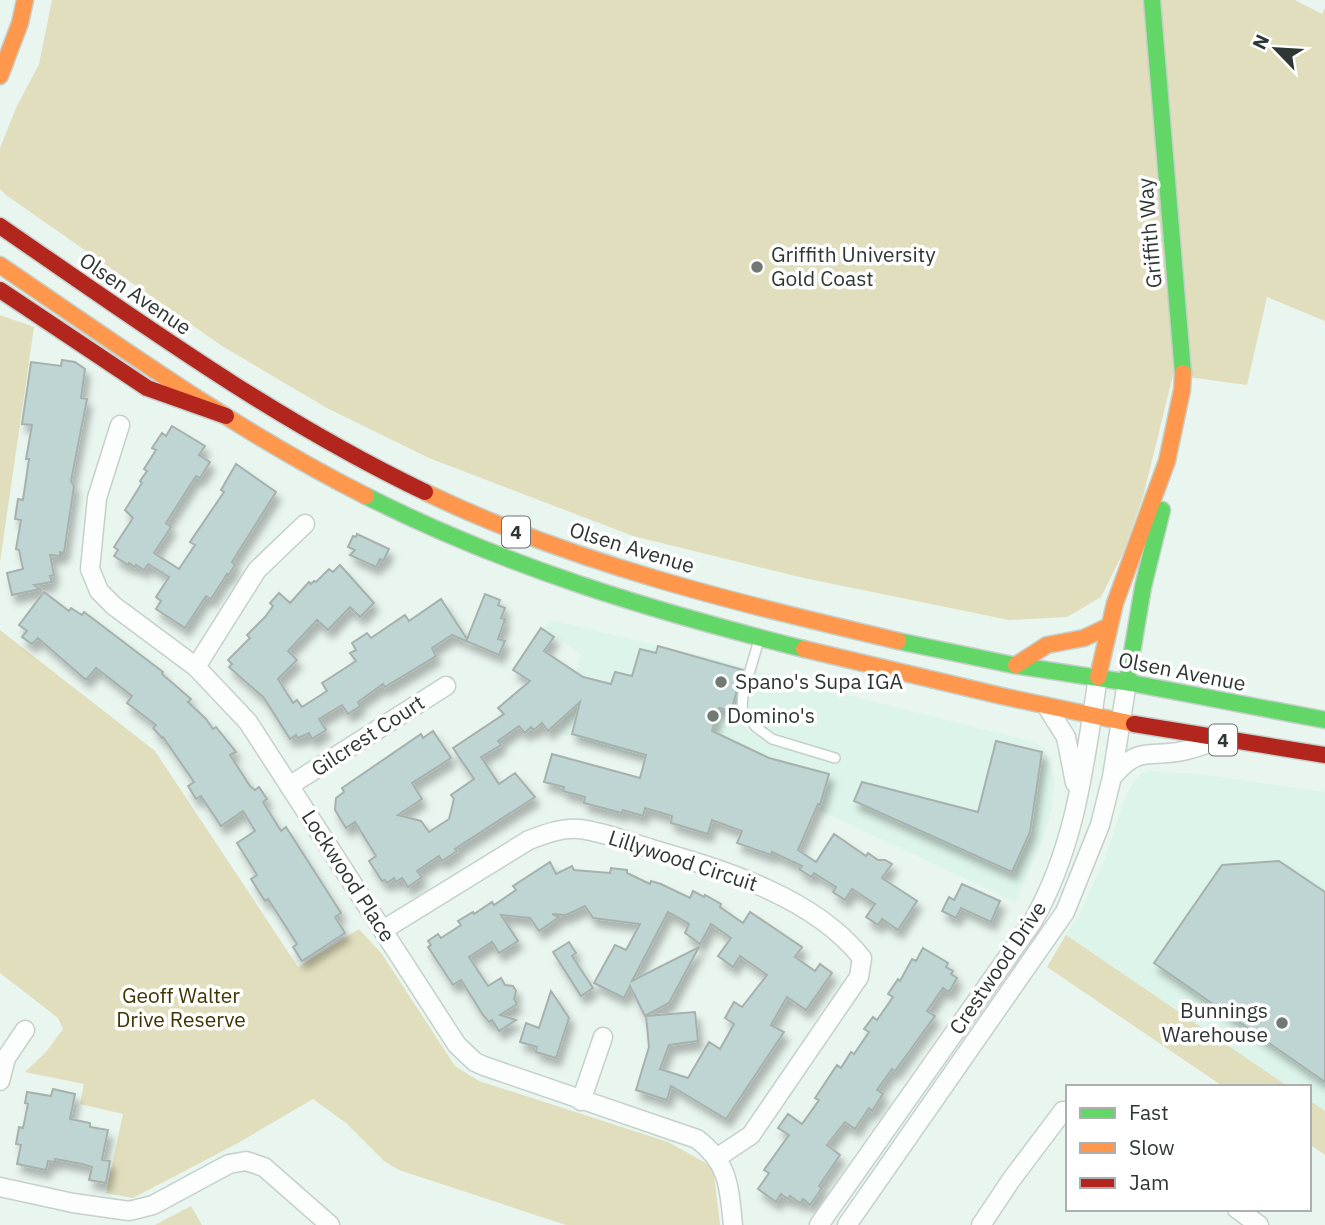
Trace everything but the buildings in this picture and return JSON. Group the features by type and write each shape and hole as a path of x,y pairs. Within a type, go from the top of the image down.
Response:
{"main road":[{"path":"0,76 25,0"},
{"name":"Griffith Way","path":"1098,677 1109,626 1127,569 1167,461 1182,390 1184,366 1152,0"},
{"name":"Olsen Avenue","path":"0,226 221,378 281,416 380,470 488,520 590,559 714,596 897,641 1325,720"},
{"name":"4","path":"0,265 226,416 344,485 486,551 543,573 644,607 760,638 1047,707 1325,755"},
{"path":"0,290 147,388 226,416"},
{"name":"Griffith Way","path":"1127,682 1143,587 1167,482 1167,461"},
{"path":"1016,665 1047,645 1084,638 1109,626"}],"street":[{"name":"Lockwood Place","path":"120,425 97,498 90,569 99,591 114,606 196,667 248,722 457,1045 466,1055 484,1066 697,1139 718,1157"},
{"path":"196,667 257,570 306,524"},
{"name":"Crestwood Drive","path":"819,1225 1033,921 1044,901 1065,853 1078,797 1098,677"},
{"name":"Crestwood Drive","path":"847,1225 1065,912 1100,825 1112,777 1127,682"},
{"name":"Gilcrest Court","path":"289,786 446,686"},
{"path":"1047,707 1066,737 1071,751 1078,797"},
{"path":"1112,777 1126,760 1135,756 1156,752 1182,752 1221,739"},
{"name":"Lillywood Circuit","path":"383,930 529,839 554,831 579,829 697,861 752,881 800,907 837,932 847,939 862,958 859,977 751,1135 718,1157"},
{"path":"0,1081 6,1058 25,1030"},
{"path":"581,1101 603,1037"},
{"path":"981,1225 1010,1180 1063,1111 1066,1111"},
{"path":"718,1157 726,1176 735,1223"},
{"path":"0,1187 73,1203 129,1210 153,1205 229,1164 246,1161 264,1167 330,1225"},
{"path":"1240,1211 1259,1225"}],"lane":[{"path":"760,638 743,694 743,709 756,727 772,739 835,758"}],"shaded area":[{"path":"550,620 712,658 1034,742 1044,748 1055,780 1052,807 1042,841 1015,902 817,809 560,734 581,654 543,629"},
{"path":"1150,771 1199,774 1325,792 1325,1111 1311,1101 1311,1085 1286,1085 1066,935 1104,861 1123,803 1140,774"}],"green space":[{"name":"Griffith University Gold Coast","path":"52,0 1295,0 1322,14 1325,8 1325,321 1267,297 1247,385 1173,375 1143,497 1123,553 1101,597 1067,617 1009,620 804,578 633,536 429,458 327,408 222,346 6,195 0,189 0,148 16,108 39,64"},
{"path":"0,315 34,327 0,562"},
{"name":"Geoff Walter Drive Reserve","path":"0,630 155,751 298,967 359,929 382,954 455,1066 479,1081 668,1142 713,1167 720,1225 566,1225 399,1170 384,1161 346,1123 313,1099 238,1143 133,1198 106,1193 123,1114 80,1104 84,1084 25,1072 46,1052 63,1029 58,1018 0,973"},
{"path":"1066,935 1286,1085 1221,1085 1047,967"},
{"path":"1311,1101 1325,1111 1325,1155 1311,1145"},
{"path":"191,1206 202,1225 155,1225"}],"traffic: fast":[{"path":"1152,0 1183,373"},
{"path":"366,496 472,545 526,566 636,603 804,649"},
{"path":"1127,682 1143,587 1162,510"},
{"path":"898,641 1013,665 1131,683 1325,720"}],"traffic: slow":[{"path":"0,76 20,23 25,0"},
{"path":"0,265 225,416 366,496"},
{"path":"1098,677 1115,603 1167,461 1183,373"},
{"path":"425,492 482,518 598,561 717,596 898,641"},
{"path":"1016,665 1047,645 1084,638 1109,626"},
{"path":"804,649 1134,724"}],"traffic: jam":[{"path":"0,226 155,333 260,401 369,464 425,492"},
{"path":"0,290 147,388 226,416"},
{"path":"1134,724 1325,755"}],"place":[{"name":"Griffith University Gold Coast","path":"757,267"},
{"name":"Spano's Supa IGA","path":"721,682"},
{"name":"Domino's","path":"713,716"},
{"name":"Bunnings Warehouse","path":"1282,1023"}]}
